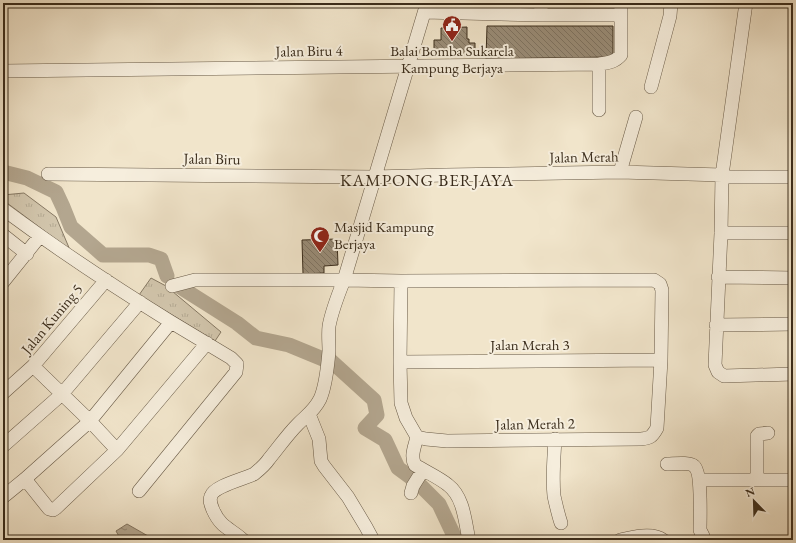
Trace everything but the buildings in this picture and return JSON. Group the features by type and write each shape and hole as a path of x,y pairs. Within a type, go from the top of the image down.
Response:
{"street":[{"path":"651,87 670,16 671,3"},
{"path":"746,3 722,175 715,365 718,372 724,376 793,374"},
{"path":"243,540 220,523 211,505 210,500 212,493 220,488 254,474 267,462 299,422 309,414 318,403 323,390 329,353 329,327 334,305 344,280 426,7 621,9"},
{"name":"Jalan Biru 4","path":"3,71 600,64 615,60 620,55 621,9"},
{"path":"599,110 600,64"},
{"path":"620,172 636,117"},
{"name":"Jalan Merah","path":"375,177 620,172 722,175 728,177 793,178"},
{"name":"Jalan Biru","path":"48,174 375,177"},
{"path":"3,209 40,236 106,280 171,322 231,358 237,364 236,372 139,491"},
{"path":"720,233 793,233"},
{"path":"3,235 26,254"},
{"path":"3,282 40,236"},
{"path":"718,277 793,278"},
{"name":"Jalan Kuning 5","path":"3,393 33,366 106,280"},
{"path":"172,286 195,280 401,281 401,402 406,418 417,437 412,455 417,481 448,485 455,492 462,508 464,538"},
{"name":"Jalan Merah 2","path":"401,281 654,280 660,284 662,290 661,360 657,428 649,438 447,441 417,437"},
{"path":"3,446 62,394 140,302"},
{"path":"3,497 90,421 171,322"},
{"path":"716,325 793,324"},
{"path":"25,479 49,509 53,510 56,508 117,450 207,343"},
{"name":"Jalan Merah 3","path":"400,362 661,360"},
{"path":"33,366 90,421 117,450"},
{"path":"309,414 319,439 321,461 348,497 372,540"},
{"path":"757,480 756,439 759,434 768,433"},
{"path":"555,439 554,495 561,523"},
{"path":"667,464 688,464 693,465 697,469 700,480 700,530 704,540"},
{"path":"700,480 793,480"},
{"path":"620,540 642,536 659,537 663,540"}],"green space":[{"path":"24,193 56,217 70,250 3,200 3,195"},
{"path":"151,278 166,286 221,332 215,341 139,295"}],"water":[{"path":"127,524 155,540 121,540 116,531"}],"waterway":[{"path":"3,172 27,178 56,192 71,227 103,255 149,255 161,259 167,276"},
{"path":"180,287 237,323 256,338 289,345 323,359"},
{"path":"330,360 374,400 377,415 365,428 385,440 398,468 417,482 439,504 456,540"}],"place":[{"name":"Balai Bomba Sukarela Kampung Berjaya","path":"452,42"},
{"name":"Masjid Kampung Berjaya","path":"320,253"}],"district":[{"name":"KAMPONG BERJAYA","path":"427,180"}]}
